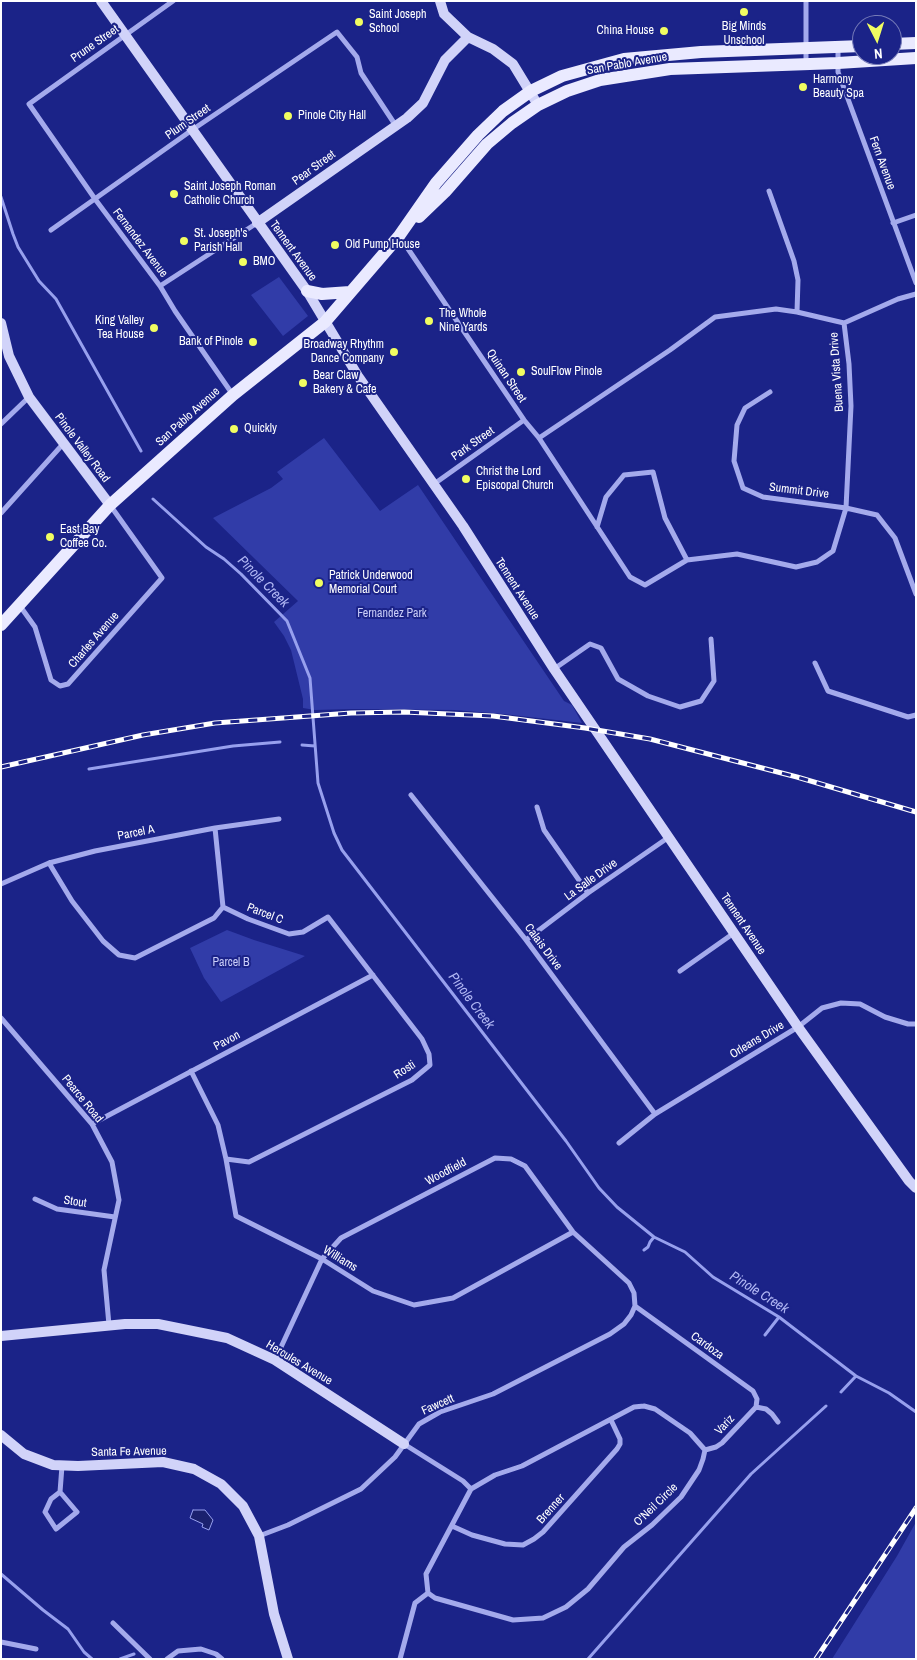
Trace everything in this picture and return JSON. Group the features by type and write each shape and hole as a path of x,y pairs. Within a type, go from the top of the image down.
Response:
{"main road":[{"path":"902,44 916,43"},
{"name":"San Pablo Avenue","path":"399,236 436,183 478,135 503,110 531,91 562,76 624,59 754,49 852,47"},
{"name":"San Pablo Avenue","path":"1,625 110,505 233,395 325,322 399,236 445,192 488,144 512,123 538,105 567,91 600,80 670,69 838,63 916,58"},
{"path":"307,291 322,294 350,292"}],"street":[{"name":"Tennent Avenue","path":"101,1 307,291 358,376 463,526 554,669 798,1027 916,1188"},
{"name":"Prune Street","path":"29,104 173,1"},
{"path":"440,1 444,14 468,37 492,48 513,64 538,105"},
{"path":"806,1 806,64"},
{"name":"Plum Street","path":"51,230 192,130 337,32 357,57 361,73 396,126"},
{"name":"Pear Street","path":"160,286 257,223 407,118 423,103 445,60 468,37"},
{"name":"Fern Avenue","path":"838,48 838,72 916,283"},
{"name":"Fernandez Avenue","path":"29,104 95,199 160,286 233,395"},
{"path":"769,191 794,261 798,280 797,312"},
{"path":"893,224 916,215"},
{"name":"Quinan Street","path":"399,236 524,420 539,438 597,527"},
{"path":"844,323 898,299 916,294"},
{"name":"Buena Vista Drive","path":"539,438 716,317 776,309 844,323 849,364 851,406 846,508 833,551 817,562 796,567 737,554 687,560 645,585 630,577 597,527"},
{"name":"Pinole Valley Road","path":"1,323 9,356 29,397 162,578"},
{"name":"Summit Drive","path":"770,392 745,408 737,425 734,461 743,488 763,497 846,508 876,515 896,538 916,594"},
{"path":"1,424 29,397"},
{"name":"Park Street","path":"434,484 524,420"},
{"path":"1,513 63,444"},
{"path":"597,527 606,497 624,475 654,472 665,518 687,560"},
{"name":"Charles Avenue","path":"20,605 35,627 51,680 57,685 63,686 71,682 162,578"},
{"path":"554,669 590,644 601,648 618,678 648,696 680,707 701,701 714,680 711,639"},
{"path":"815,663 828,691 908,717 916,715"},
{"name":"Calais Drive","path":"411,795 526,940 655,1114"},
{"path":"537,807 544,830 588,893"},
{"name":"Parcel A","path":"1,884 49,864 96,851 215,828 279,819"},
{"path":"49,864 72,901 103,941 119,955 135,958 214,918 223,907 215,828"},
{"name":"La Salle Drive","path":"526,940 588,893 669,837"},
{"name":"Parcel C","path":"223,907 248,919 290,934 303,932 328,917"},
{"name":"Rosti","path":"226,1159 249,1162 412,1080 430,1065 429,1054 422,1039 328,917"},
{"path":"680,971 734,933"},
{"name":"Pavon","path":"92,1124 373,975"},
{"name":"Orleans Drive","path":"619,1143 655,1114 798,1027 822,1008 841,1003 860,1004 885,1017 908,1024 916,1024"},
{"name":"Pearce Road","path":"1,1018 92,1124 112,1162 119,1200 104,1270 109,1324"},
{"name":"Williams","path":"191,1071 218,1125 236,1216 322,1259 373,1291 414,1305 452,1298 573,1232"},
{"name":"Woodfield","path":"275,1360 322,1259 341,1238 496,1158 511,1159 526,1166 573,1232 629,1283 634,1293 635,1306"},
{"name":"Stout","path":"35,1199 57,1209 115,1217"},
{"name":"Cardoza","path":"635,1306 753,1391 757,1399 756,1407"},
{"name":"Fawcett","path":"259,1536 288,1525 361,1489 395,1457 419,1424 440,1412 493,1394 610,1334 624,1324 635,1306"},
{"name":"Hercules Avenue","path":"1,1336 109,1324 158,1324 227,1338 275,1360 464,1481 471,1488"},
{"path":"400,1659 415,1603 428,1593 426,1574 471,1488 495,1475 522,1466 634,1407 644,1406 655,1409 690,1433 705,1450"},
{"path":"756,1407 766,1409 778,1422"},
{"name":"Variz","path":"705,1450 722,1443 756,1407"},
{"name":"Brenner","path":"452,1526 472,1535 505,1544 523,1544 534,1539 543,1532 617,1449 620,1439 611,1420"},
{"name":"Santa Fe Avenue","path":"1,1435 15,1448 43,1462 62,1466 163,1462 194,1469 212,1478 229,1491 247,1512 259,1536 274,1614 288,1659"},
{"name":"O'Neil Circle","path":"428,1593 435,1598 513,1620 543,1618 566,1607 588,1589 624,1547 652,1525 681,1497 699,1470 705,1450"},
{"path":"60,1492 77,1512 56,1529 45,1512 48,1503 60,1492 62,1466"},
{"path":"113,1623 150,1659"},
{"path":"1,1642 36,1649"},
{"path":"168,1659 178,1651 200,1649 216,1654 222,1659"}],"green space":[{"path":"279,277 308,316 283,336 251,295"},
{"name":"Fernandez Park","path":"324,438 380,511 418,485 564,701 572,705 582,723 454,710 315,710 303,708 303,699 291,650 274,622 298,601 213,518 271,488 283,479 277,472"},
{"name":"Parcel B","path":"227,930 305,956 221,1002 204,978 190,948"},
{"path":"916,1522 916,1659 832,1659 897,1556"}],"shaded area":[{"path":"193,1510 205,1510 213,1520 209,1530 202,1527 203,1524 190,1518"}],"waterway":[{"name":"Pinole Creek","path":"1,197 18,247 39,281 56,299 141,451"},
{"name":"Pinole Creek","path":"153,499 206,547 241,574 287,621 310,678 318,783 334,833 342,850 566,1141 599,1188 617,1207 654,1237 685,1252 713,1277 779,1317 856,1376 889,1393 916,1412"},
{"path":"89,769 233,746 280,742"},
{"path":"302,745 315,746"},
{"path":"644,1250 654,1237"},
{"path":"765,1335 779,1317"},
{"path":"841,1392 856,1376"},
{"path":"588,1659 751,1474 826,1406"},
{"path":"1,1574 68,1629 84,1652 92,1659"},
{"path":"120,1659 134,1654"}],"railway":[{"path":"1,767 143,735 215,723 351,713 404,712 493,716 650,739 797,777 916,812"},
{"path":"816,1659 916,1508"}],"place":[{"name":"Big Minds Unschool","path":"744,12"},
{"name":"Saint Joseph School","path":"359,22"},
{"name":"China House","path":"664,31"},
{"name":"Harmony Beauty Spa","path":"803,87"},
{"name":"Pinole City Hall","path":"288,116"},
{"name":"Saint Joseph Roman Catholic Church","path":"174,194"},
{"name":"St. Joseph's Parish Hall","path":"184,241"},
{"name":"Old Pump House","path":"335,245"},
{"name":"BMO","path":"243,262"},
{"name":"The Whole Nine Yards","path":"429,321"},
{"name":"King Valley Tea House","path":"154,328"},
{"name":"Bank of Pinole","path":"253,342"},
{"name":"Broadway Rhythm Dance Company","path":"394,352"},
{"name":"SoulFlow Pinole","path":"521,372"},
{"name":"Bear Claw Bakery & Cafe","path":"303,383"},
{"name":"Quickly","path":"234,429"},
{"name":"Christ the Lord Episcopal Church","path":"466,479"},
{"name":"East Bay Coffee Co.","path":"50,537"},
{"name":"Patrick Underwood Memorial Court","path":"319,583"}]}
